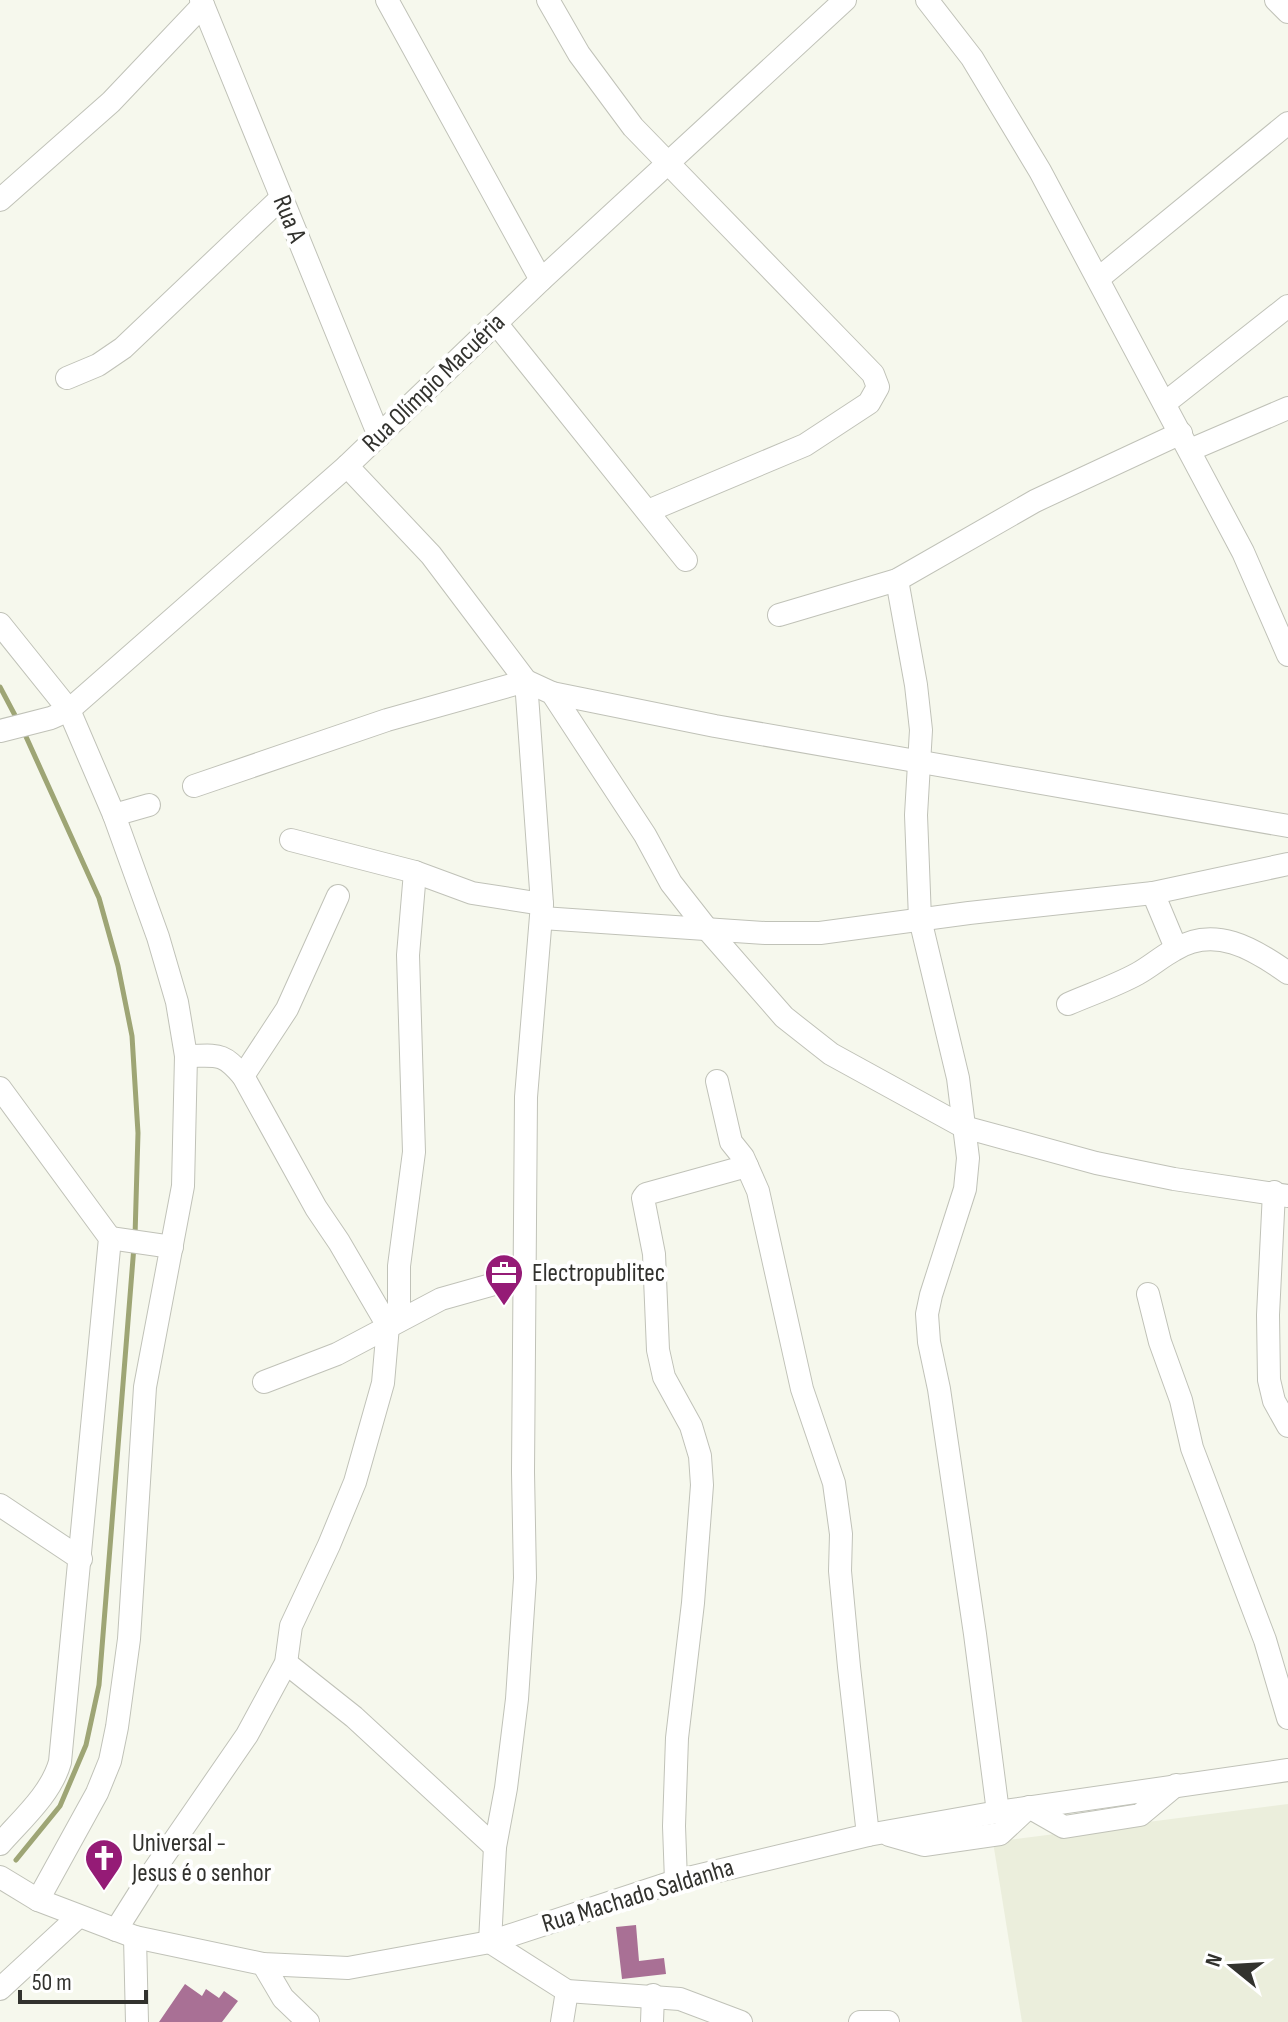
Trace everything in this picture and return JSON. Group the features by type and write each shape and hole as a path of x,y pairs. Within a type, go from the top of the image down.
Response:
{"street":[{"path":"387,0 541,280"},
{"path":"548,0 579,54 633,127 873,374 878,387 869,403 805,445 648,511"},
{"name":"Rua Olímpio Macuéria","path":"0,731 60,714 347,466 541,280 845,0"},
{"path":"927,0 972,58 1099,278 1243,552 1288,655"},
{"path":"1276,0 1288,12"},
{"path":"0,200 111,102 202,2"},
{"name":"Rua A","path":"202,2 379,436"},
{"path":"1099,278 1288,123"},
{"path":"67,378 98,365 123,348 280,199"},
{"path":"1165,403 1288,306"},
{"path":"496,323 686,560"},
{"path":"779,615 897,580 1035,501 1185,442 1288,408"},
{"path":"347,466 431,555 526,681 552,693 918,762 1288,826"},
{"path":"897,580 921,730 916,870 920,919 958,1078 968,1158 965,1189 927,1314 998,1812"},
{"path":"0,624 60,714 114,815 158,937 177,1002 186,1056 183,1186 145,1387 129,1639 113,1750 97,1793 38,1900"},
{"path":"194,786 387,720 526,681"},
{"path":"526,681 542,911 526,1097 523,1276 525,1578 517,1699 495,1847 490,1942 567,1991 680,1999 741,2022"},
{"path":"552,693 645,835 671,883 784,1017 831,1054 964,1127 1111,1166 1174,1179 1281,1194 1268,1315 1269,1380 1274,1401 1288,1426"},
{"path":"114,815 149,805"},
{"path":"291,840 415,872 472,893 542,911 765,933 820,933 1153,893 1288,864"},
{"path":"137,2022 125,1934 247,1735 286,1663 291,1626 355,1482 383,1383 414,1152 408,955 415,872"},
{"path":"1153,893 1176,948"},
{"path":"243,1076 287,1009 338,896"},
{"path":"1068,1004 1138,974 1176,948 1199,938 1216,938 1245,946 1288,973"},
{"path":"186,1056 229,1059 243,1076 316,1208 393,1323"},
{"path":"717,1081 731,1142 747,1166 758,1191 802,1389 834,1483 841,1534 840,1571 847,1653 875,1834 924,1845 1000,1834 1029,1807"},
{"path":"0,1088 110,1238 60,1762 56,1778 0,1844"},
{"path":"676,1881 677,1738 693,1603 702,1485 700,1456 691,1426 664,1377 658,1350 654,1254 643,1198 646,1194 747,1166"},
{"path":"110,1238 172,1247"},
{"path":"264,1382 337,1354 450,1296 523,1276"},
{"path":"1148,1294 1160,1342 1181,1400 1192,1448 1265,1640 1288,1718"},
{"path":"0,1505 81,1559"},
{"path":"286,1663 354,1717 495,1847"},
{"name":"Rua Machado Saldanha","path":"0,1877 38,1900 125,1934 263,1964 348,1968 490,1942 676,1881 875,1834 1029,1807 1288,1770"},
{"path":"0,1989 78,1917"},
{"path":"263,1964 283,1998 308,2022"},
{"path":"562,2022 567,1991"},
{"path":"652,2022 653,1995"},
{"path":"860,2022 888,2022"}],"shaded area":[{"path":"1288,1804 1288,2022 1022,2022 993,1842"}],"building":[{"path":"636,1925 639,1961 664,1958 666,1974 622,1979 616,1927"},
{"path":"185,1984 202,1996 206,1989 219,1998 224,1991 238,2001 222,2022 159,2022"}],"waterway":[{"path":"0,687 18,721"},
{"path":"23,730 99,898 118,966 132,1036 138,1133 135,1236"},
{"path":"16,1860 60,1806 86,1745 99,1685 134,1246"}],"place":[{"name":"Electropublitec","path":"504,1307"},
{"name":"Universal - Jesus é o senhor","path":"104,1892"}]}
